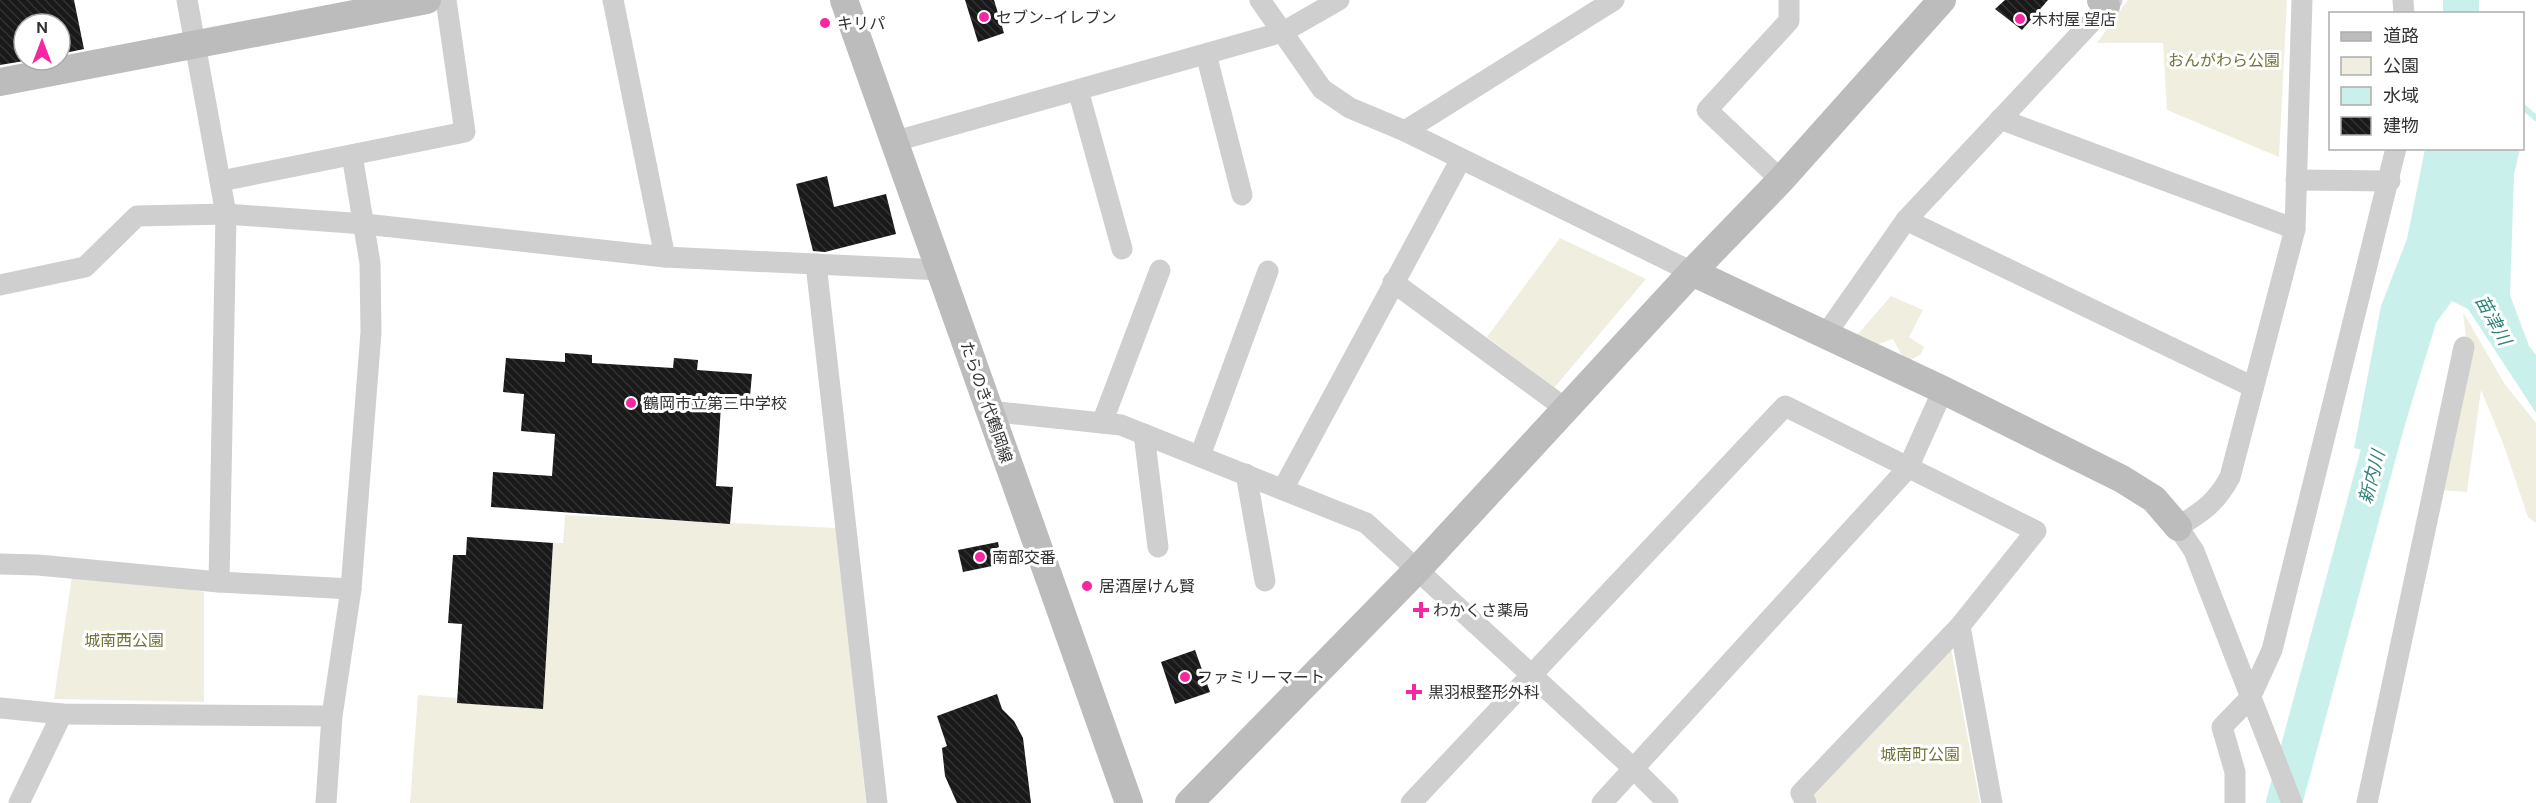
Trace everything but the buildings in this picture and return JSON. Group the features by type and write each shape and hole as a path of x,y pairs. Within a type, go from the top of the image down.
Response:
{"street":[{"path":"187,0 226,214 219,582"},
{"path":"0,82 427,0"},
{"path":"221,181 465,132 446,0"},
{"path":"613,0 665,257"},
{"name":"たらのき代鶴岡線","path":"844,0 896,141 989,411 1129,803"},
{"path":"1260,0 1322,89 1350,108 1405,131 1692,272 1943,390 2122,479 2154,499 2178,527 2194,551 2292,803"},
{"path":"896,141 1283,32 1339,0"},
{"path":"1405,131 1614,0"},
{"path":"1780,180 1707,110 1789,21 1789,0"},
{"path":"1189,803 1417,570 1780,180 1942,0"},
{"path":"2178,527 2206,509 2219,496 2230,477 2295,229 2302,0"},
{"path":"1826,334 1906,220 2106,2"},
{"path":"1206,54 1242,195"},
{"path":"1078,90 1122,249"},
{"path":"2000,119 2295,229"},
{"path":"2235,803 2235,772 2222,727 2250,698 2272,651 2390,181 2396,150"},
{"path":"326,803 332,716 351,589 371,332 370,263 352,154"},
{"path":"1283,489 1461,159"},
{"path":"2296,180 2390,181"},
{"path":"0,285 85,267 137,216 226,214 364,224 665,257 941,270"},
{"path":"1906,220 2253,387"},
{"path":"816,264 878,803"},
{"path":"1102,423 1160,270"},
{"path":"1200,456 1268,271"},
{"path":"1393,282 1566,409"},
{"path":"2367,803 2464,347"},
{"path":"1602,803 1908,468 1943,390"},
{"path":"1411,803 1785,406 2036,531 1960,626 1801,793 1806,803"},
{"path":"989,411 1121,425 1366,523 1634,769 1668,803"},
{"path":"1144,434 1158,547"},
{"path":"1246,474 1265,581"},
{"path":"0,564 219,582 351,589"},
{"path":"1960,626 1992,803"},
{"path":"0,708 62,714 332,716"},
{"path":"19,803 62,714"}],"green space":[{"name":"おんがわら公園","path":"2128,0 2287,0 2279,157 2167,110 2163,43 2097,43"},
{"path":"1560,238 1646,279 1554,388 1487,337"},
{"path":"1891,296 1923,310 1909,337 1924,347 1921,354 1906,363 1893,339 1873,346 1857,335"},
{"path":"2463,312 2504,383 2536,423 2536,523 2528,517 2503,443 2481,390 2467,492 2439,490 2468,356"},
{"path":"565,515 836,528 866,803 410,803 418,695 457,698 457,703 543,708 553,543 563,543"},
{"name":"城南西公園","path":"73,569 204,592 204,702 54,699"},
{"name":"城南町公園","path":"1951,648 1980,803 1818,803 1812,795"}],"water":[{"name":"苗津川","path":"2425,150 2520,150 2514,174 2510,295 2529,346 2536,355 2536,413 2468,309 2452,301 2436,323 2395,457 2354,448 2381,306 2407,239"}],"waterway":[{"name":"新内川","path":"2461,0 2461,12"},
{"path":"2524,108 2536,118"},
{"name":"新内川","path":"2284,803 2391,407"}],"place":[{"name":"セブン-イレブン","path":"984,17"},
{"name":"木村屋 望店","path":"2020,19"},
{"name":"キリパ","path":"825,23"},
{"name":"鶴岡市立第三中学校","path":"631,403"},
{"name":"南部交番","path":"980,557"},
{"name":"居酒屋けん賢","path":"1087,586"},
{"name":"わかくさ薬局","path":"1421,610"},
{"name":"ファミリーマート","path":"1185,677"},
{"name":"黒羽根整形外科","path":"1414,692"}]}
